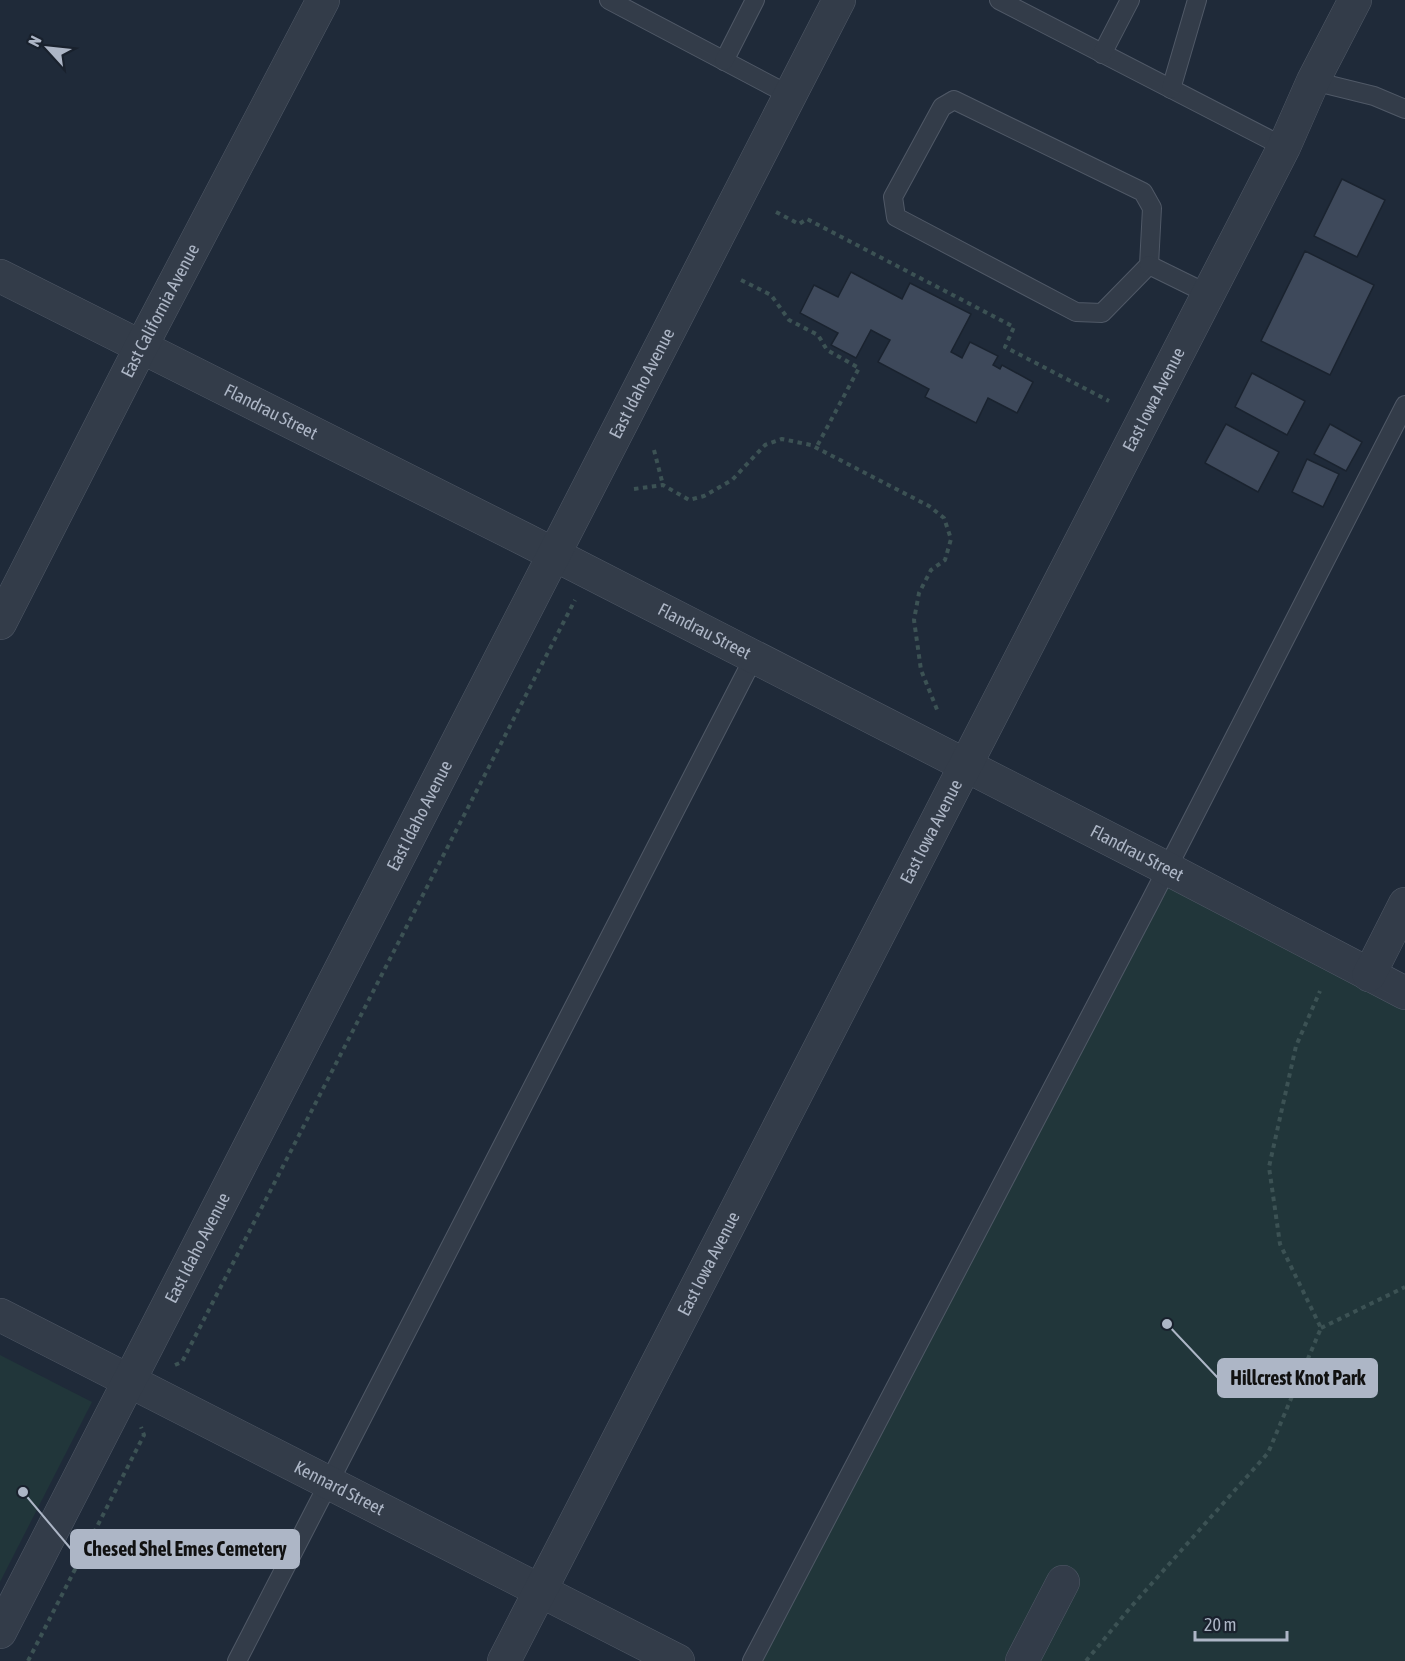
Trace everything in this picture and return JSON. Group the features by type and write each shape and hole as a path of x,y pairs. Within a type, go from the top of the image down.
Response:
{"street":[{"name":"East California Avenue","path":"0,623 141,346 323,0"},
{"name":"East Idaho Avenue","path":"0,1632 840,0"},
{"name":"East Iowa Avenue","path":"504,1661 1284,147 1313,81 1355,0"},
{"name":"Flandrau Street","path":"0,276 555,555 1405,993"},
{"path":"1369,975 1405,904"},
{"name":"Kennard Street","path":"0,1315 678,1661"},
{"path":"1022,1661 1063,1582"}],"lane":[{"path":"609,0 791,96"},
{"path":"724,61 755,0"},
{"path":"999,0 1284,147"},
{"path":"1102,54 1130,0"},
{"path":"1171,90 1197,0"},
{"path":"1313,81 1374,96 1405,109"},
{"path":"954,100 1143,192 1152,208 1149,265 1102,313 1076,312 896,217 893,197 942,107 954,100"},
{"path":"1149,265 1208,294"},
{"path":"752,1661 1168,869 1405,405"},
{"path":"237,1661 754,657"}],"path":[{"path":"776,212 799,224 807,219 1014,327 1005,347 1109,401"},
{"path":"741,280 771,295 789,320 818,334 827,350 859,368 816,448"},
{"path":"634,489 663,485 689,500 704,496 732,480 765,445 782,439 816,448 929,506 944,518 951,539 945,560 931,570 919,593 914,620 921,670 938,711"},
{"path":"654,450 663,485"},
{"path":"173,1365 182,1362 575,599"},
{"path":"1320,990 1296,1046 1269,1167 1280,1244 1321,1328"},
{"path":"1086,1661 1268,1453 1321,1328 1405,1287"},
{"path":"28,1661 144,1435 141,1426"}],"green space":[{"path":"1168,869 1405,990 1405,1661 752,1661"},
{"path":"0,1355 92,1402 0,1582"}],"building":[{"path":"1342,179 1385,200 1357,257 1314,236"},
{"path":"1305,251 1374,285 1330,375 1261,341"},
{"path":"851,272 902,299 910,283 971,314 951,352 962,358 970,342 998,356 993,365 1000,369 1002,365 1033,382 1017,413 988,398 976,423 925,397 929,389 878,362 890,340 871,330 856,358 831,345 838,333 800,313 814,285 838,297"},
{"path":"1252,373 1305,401 1287,435 1235,407"},
{"path":"1226,424 1279,452 1258,492 1205,463"},
{"path":"1330,424 1362,442 1346,471 1314,454"},
{"path":"1307,459 1339,474 1323,507 1292,492"}],"place":[{"name":"Hillcrest Knot Park","path":"1167,1324"},
{"name":"Chesed Shel Emes Cemetery","path":"23,1492"}]}
